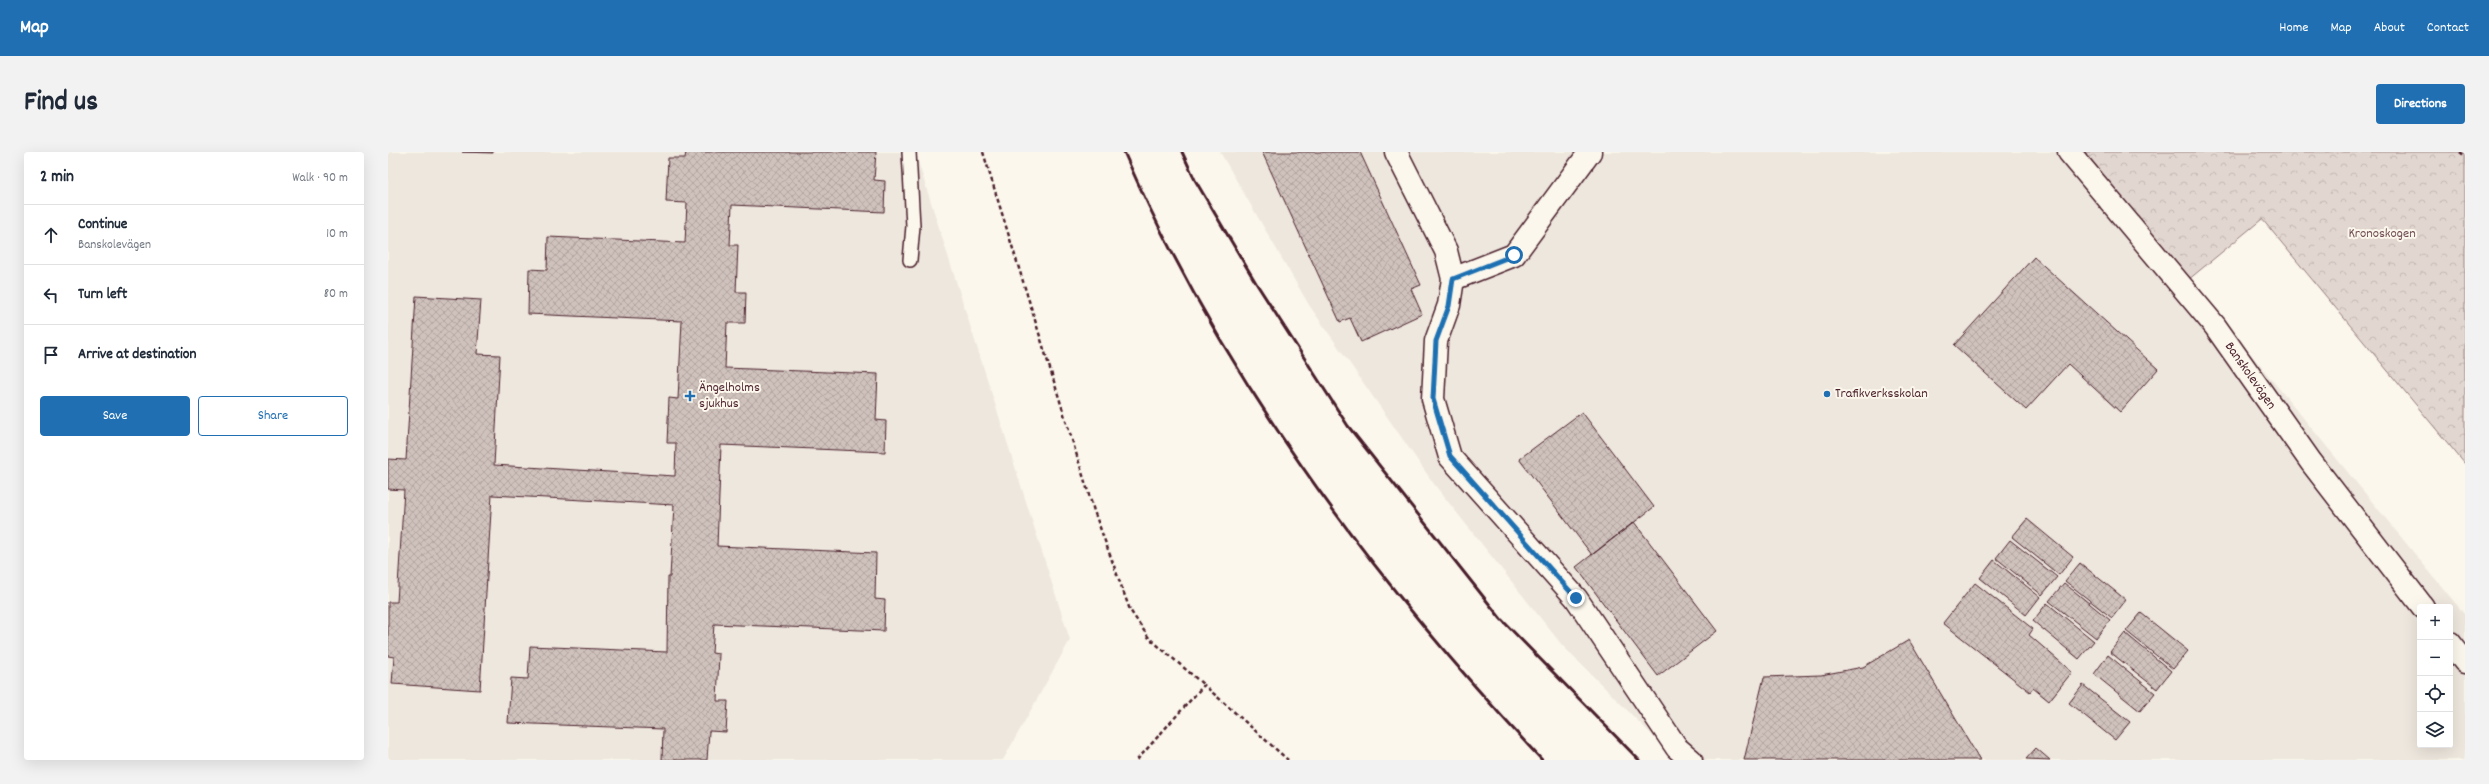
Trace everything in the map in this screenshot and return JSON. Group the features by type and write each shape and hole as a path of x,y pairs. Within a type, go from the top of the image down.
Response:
{"street":[{"path":"1396,152 1446,251 1453,279 1449,306 1436,341 1433,399 1450,456 1576,598 1677,748 1691,760"},
{"path":"1453,279 1514,255 1590,152"},
{"name":"Banskolevägen","path":"2069,152 2215,326 2311,462 2421,604"},
{"path":"2453,647 2465,662"}],"lane":[{"path":"909,152 913,226 910,260"}],"path":[{"path":"983,152 1094,511 1130,610 1149,638 1288,760"},
{"path":"2460,152 2465,156"},
{"path":"1137,760 1204,685"}],"shaded area":[{"name":"Ängelholms sjukhus","path":"388,152 915,152 1070,640 1003,760 388,760"},
{"name":"Trafikverksskolan","path":"1220,152 2085,152 2465,615 2465,760 1677,760 1562,645 1434,484 1309,305"}],"green space":[{"name":"Kronoskogen","path":"2085,152 2465,152 2465,464 2262,219 2188,280"}],"building":[{"path":"462,152 493,152 493,153"},
{"path":"686,152 876,152 874,180 885,181 884,212 732,205 730,245 738,245 736,292 746,292 745,323 727,323 725,368 878,374 876,420 886,421 885,452 721,445 717,546 876,553 875,599 885,600 884,631 714,624 712,653 719,654 717,701 728,701 726,732 709,731 707,760 662,760 663,729 508,723 511,678 528,679 530,646 667,652 668,577 670,577 674,505 492,495 480,690 392,684 394,657 388,656 388,602 397,602 404,490 388,489 388,459 406,460 416,296 481,300 477,354 500,355 494,465 675,476 676,443 667,443 669,398 678,399 682,321 528,314 529,269 547,270 548,237 685,243 687,203 666,202 668,158 685,158"},
{"path":"1262,152 1360,152 1421,285 1411,289 1422,314 1361,342 1350,318 1340,322"},
{"path":"2034,257 2158,369 2120,412 2068,364 2026,410 1954,345"},
{"path":"1582,412 1654,507 1592,555 1519,459"},
{"path":"2027,519 2073,557 2059,575 2012,537"},
{"path":"1634,522 1717,631 1658,676 1576,567"},
{"path":"2010,540 2057,577 2042,595 1996,558"},
{"path":"1994,560 2040,597 2026,615 1980,578"},
{"path":"2080,563 2126,600 2112,618 2065,581"},
{"path":"1975,583 2033,629 2029,635 2072,672 2049,701 2033,688 2030,692 1943,623"},
{"path":"2064,583 2110,620 2096,638 2049,601"},
{"path":"2047,603 2094,641 2079,659 2033,621"},
{"path":"2141,613 2188,651 2173,669 2126,631"},
{"path":"2125,633 2171,671 2157,689 2110,652"},
{"path":"1909,640 1980,760 1744,760 1764,677 1821,675 1863,667"},
{"path":"2108,655 2155,693 2140,711 2094,674"},
{"path":"2083,685 2130,722 2115,740 2069,703"},
{"path":"2036,748 2050,760 2026,759"}],"railway":[{"path":"1124,152 1163,236 1207,317 1255,397 1307,474 1419,621 1480,692 1542,760"},
{"path":"1182,152 1195,180 1256,283 1348,426 1501,619 1639,760"}],"place":[{"name":"Trafikverksskolan","path":"1827,394"},
{"name":"Ängelholms sjukhus","path":"690,396"}],"route":[{"path":"1514,255 1453,279 1449,306 1436,341 1433,399 1450,456 1576,598"}]}
